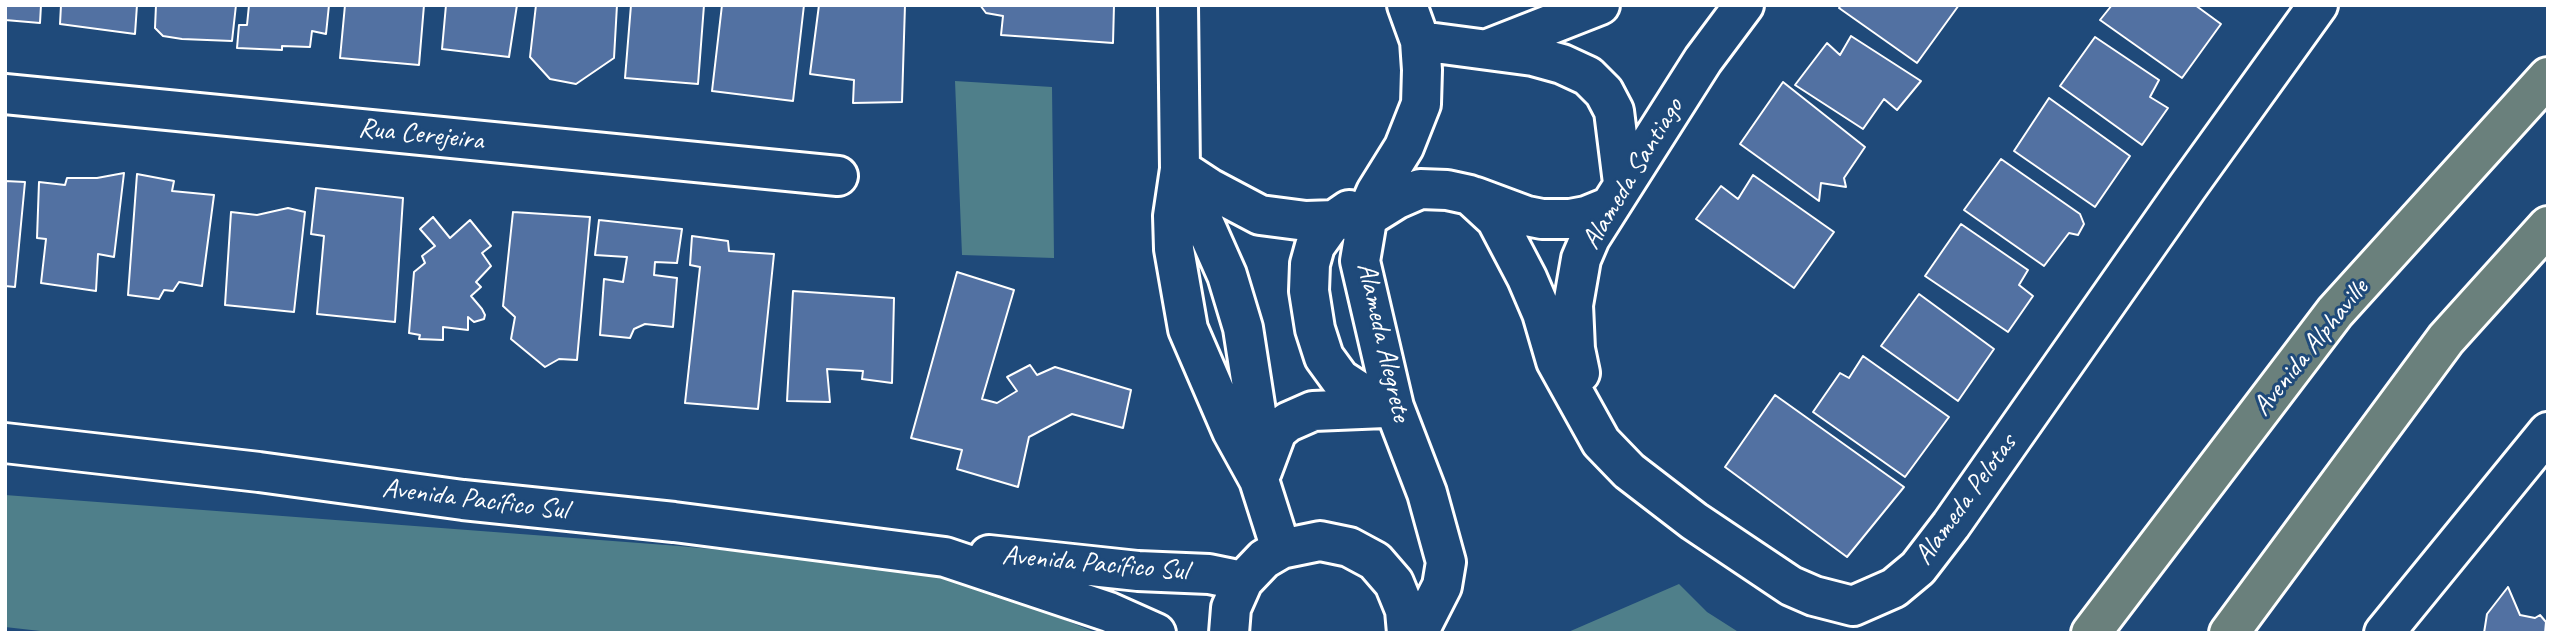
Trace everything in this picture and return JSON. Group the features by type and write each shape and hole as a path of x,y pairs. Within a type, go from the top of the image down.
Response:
{"main road":[{"name":"Avenida Alphaville","path":"2091,633 2335,312 2548,77"},
{"path":"2229,633 2446,339 2548,226"}],"street":[{"name":"Alameda Alegrete","path":"1407,5 1420,41 1421,104 1404,147 1358,211 1360,261 1394,407 1427,493 1446,562 1442,586 1418,633"},
{"path":"1486,50 1600,5"},
{"name":"Alameda Santiago","path":"1601,442 1579,370 1573,324 1573,304 1581,259 1590,238 1616,195 1703,60 1744,5"},
{"name":"Alameda Pelotas","path":"1470,195 1496,219 1503,232 1542,313 1556,361 1601,442 1629,471 1694,521 1791,586 1814,596 1853,606 1895,587 1918,568 2318,5"},
{"path":"1180,12 1180,169 1173,216 1174,249 1188,329 1232,431 1259,480 1281,549"},
{"path":"1180,169 1260,215 1306,221 1358,211 1420,189 1447,190 1470,195 1542,219 1578,218 1616,195 1614,111 1604,92 1588,76 1562,64 1533,56 1420,41"},
{"name":"Rua Cerejeira","path":"5,94 838,176"},
{"path":"1180,169 1227,275 1243,328 1257,418 1259,480"},
{"path":"1358,211 1315,246 1310,264 1309,291 1315,329 1324,357 1340,379 1369,398 1394,407"},
{"path":"1259,480 1277,430 1288,422 1314,411 1394,407"},
{"path":"2384,633 2548,432"},
{"name":"Avenida Pacífico Sul","path":"5,443 259,472 463,500 674,522 945,557 1109,612 1156,633"},
{"path":"1229,633 1231,608 1243,581 1264,559 1281,549 1320,541 1349,547 1375,561 1394,583 1405,610 1407,633"},
{"name":"Avenida Pacífico Sul","path":"945,557 1008,555 1138,571 1209,574 1243,581"}],"green space":[{"path":"955,81 1052,87 1054,258 962,255"},
{"path":"5,495 679,546 944,571 1097,633 58,633 5,627"},
{"path":"1679,584 1707,612 1740,633 1566,633"}],"building":[{"path":"5,5 41,5 40,23 5,20"},
{"path":"61,5 137,5 135,34 60,24"},
{"path":"156,5 236,5 232,41 163,36 155,28"},
{"path":"249,5 329,5 326,34 312,31 310,47 282,46 282,50 237,48 239,25 247,25"},
{"path":"345,5 424,5 419,65 340,58"},
{"path":"446,5 517,5 509,57 442,49"},
{"path":"536,5 617,5 614,58 576,84 550,79 530,57"},
{"path":"631,5 704,5 698,84 625,78"},
{"path":"722,5 804,5 793,101 712,91"},
{"path":"819,5 905,5 902,102 853,103 854,80 810,74"},
{"path":"980,5 1114,5 1113,43 1001,35 1003,16 986,13"},
{"path":"1841,5 1959,5 1917,63 1839,8"},
{"path":"2112,5 2195,5 2221,24 2182,78 2100,20"},
{"path":"1851,36 1921,81 1897,110 1884,99 1863,129 1795,85 1827,43 1840,55"},
{"path":"2095,37 2159,80 2150,97 2168,108 2142,145 2060,86"},
{"path":"1783,82 1865,147 1844,178 1846,187 1821,183 1819,201 1740,144"},
{"path":"2049,98 2130,156 2095,207 2014,151"},
{"path":"2001,159 2080,214 2084,224 2078,235 2069,233 2044,266 1964,210"},
{"path":"124,173 114,257 98,254 96,291 41,283 46,239 37,238 39,182 65,185 67,178 97,178"},
{"path":"137,174 174,181 172,191 214,195 202,286 179,282 173,291 164,290 159,299 128,295"},
{"path":"1753,175 1834,232 1794,288 1696,219 1721,186 1738,199"},
{"path":"5,181 25,182 15,287 5,286"},
{"path":"316,188 403,198 395,322 317,314 324,236 311,234"},
{"path":"288,208 305,212 294,312 225,305 231,212 257,215"},
{"path":"513,212 590,217 577,360 559,359 545,367 511,339 515,317 503,306"},
{"path":"433,217 450,238 470,220 491,246 482,253 491,266 476,282 481,287 471,296 482,309 484,319 474,322 468,317 468,330 443,327 443,340 419,339 420,335 409,333 414,272 425,263 422,256 435,246 420,229"},
{"path":"599,220 682,229 677,263 655,262 654,275 677,278 673,327 645,324 634,329 630,338 600,335 604,279 623,282 627,257 595,255"},
{"path":"1961,224 2028,270 2019,285 2033,296 2008,332 1925,276"},
{"path":"692,236 728,241 729,251 774,254 758,409 685,403 700,267 690,265"},
{"path":"957,272 1014,290 982,399 997,403 1017,391 1007,377 1030,365 1037,375 1055,367 1131,390 1123,428 1072,414 1029,437 1018,487 957,469 962,450 911,438"},
{"path":"793,291 894,298 892,383 862,379 863,371 827,369 830,402 787,401"},
{"path":"1919,294 1994,349 1958,401 1881,346"},
{"path":"1863,356 1949,417 1905,477 1813,412 1840,373 1849,378"},
{"path":"1775,395 1904,487 1847,557 1725,467"},
{"path":"2508,587 2520,615 2535,618 2540,615 2546,622 2545,633 2484,633 2487,614"}]}
